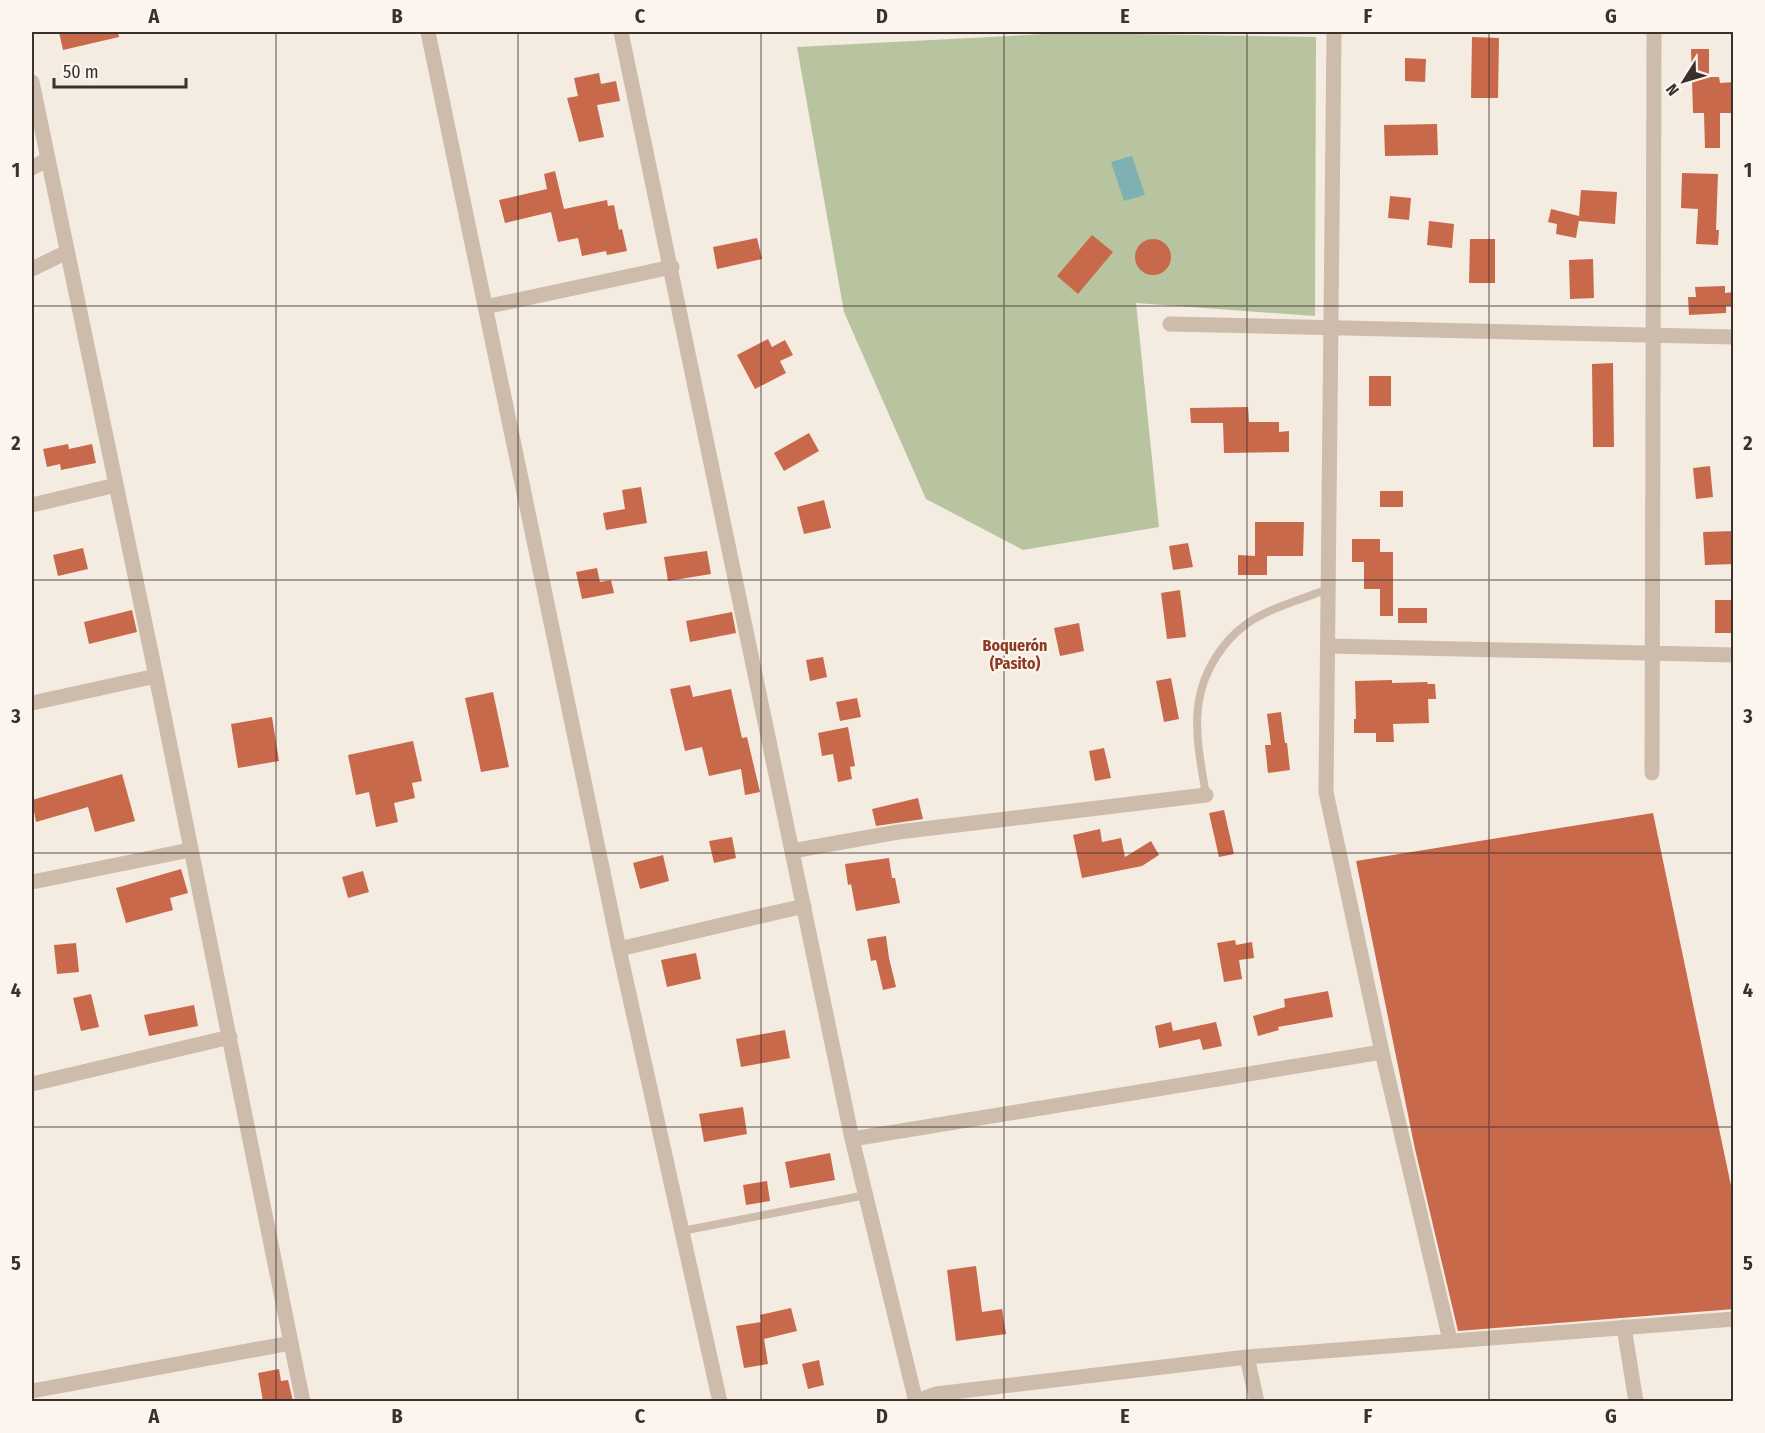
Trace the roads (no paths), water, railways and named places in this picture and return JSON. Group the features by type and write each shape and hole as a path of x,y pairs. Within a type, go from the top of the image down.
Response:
{"street":[{"path":"428,32 618,949 720,1401"},
{"path":"621,32 672,267 852,1139 915,1401 936,1394 1247,1356 1734,1320"},
{"path":"1334,32 1326,792 1382,1052 1450,1340"},
{"path":"1652,773 1654,32"},
{"path":"32,82 156,676 303,1401"},
{"path":"32,168 48,159"},
{"path":"32,269 67,252"},
{"path":"485,307 672,267"},
{"path":"1170,324 1734,337"},
{"path":"32,505 116,485"},
{"path":"1328,646 1734,655"},
{"path":"32,703 156,676"},
{"path":"792,851 898,832 1206,795"},
{"path":"32,882 190,850"},
{"path":"618,949 804,906"},
{"path":"32,1084 230,1037"},
{"path":"852,1139 1382,1052"},
{"path":"1624,1327 1636,1401"},
{"path":"32,1391 291,1343"},
{"path":"1247,1356 1257,1401"}],"lane":[{"path":"1206,795 1197,740 1197,705 1206,673 1222,648 1244,625 1328,589"},
{"path":"682,1231 866,1195"}],"water":[{"path":"1132,156 1145,195 1124,201 1111,162"}],"district":[{"name":"Boquerón (Pasito)","path":"1015,654"}]}
